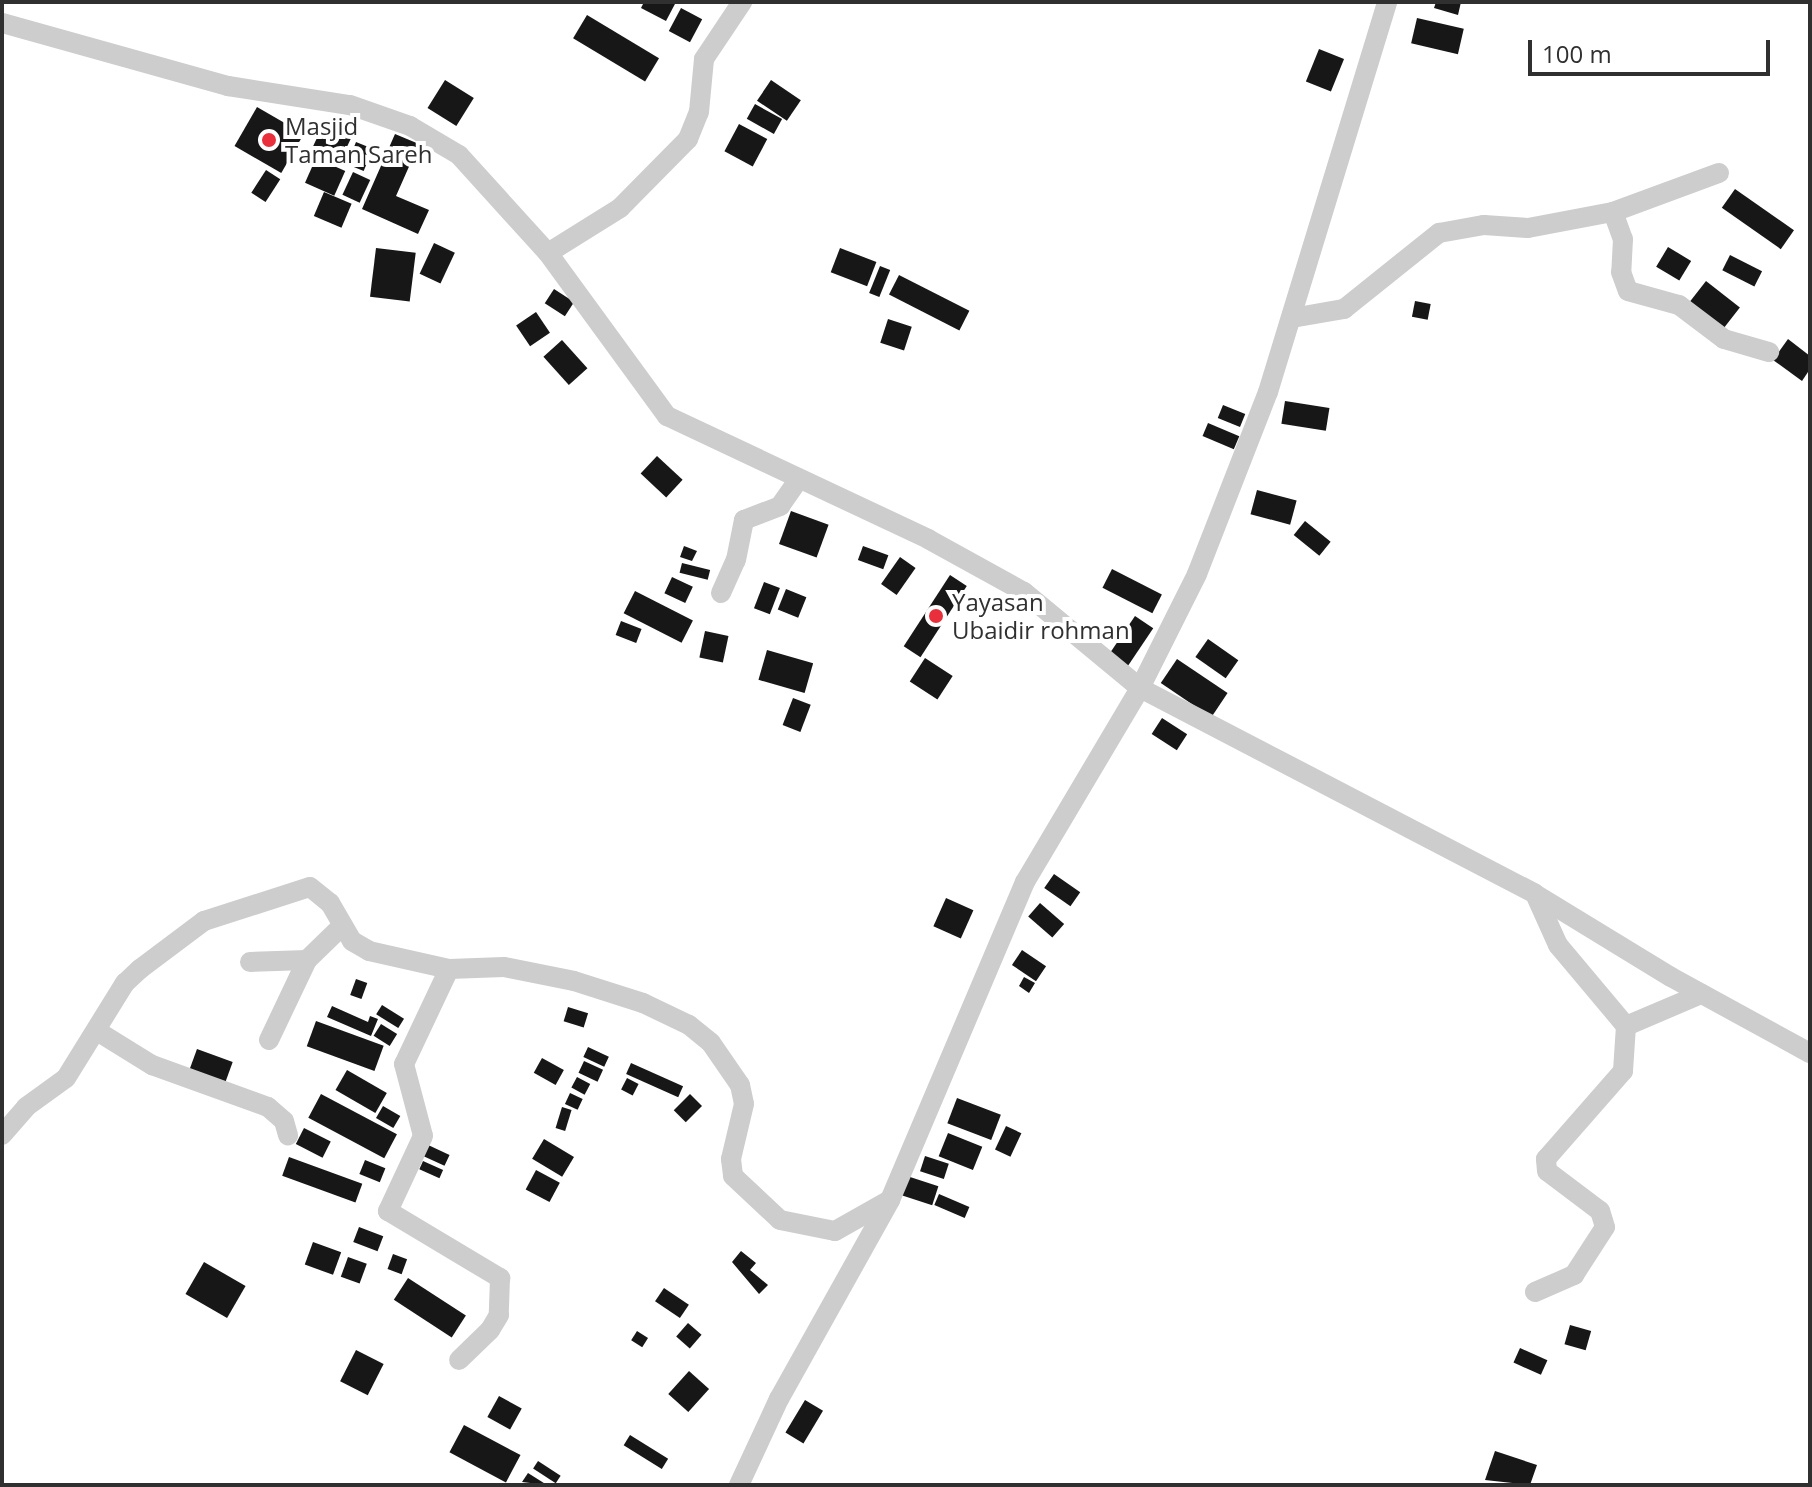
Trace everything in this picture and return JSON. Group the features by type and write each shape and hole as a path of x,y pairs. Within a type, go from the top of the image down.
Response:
{"street":[{"path":"548,253 620,208 688,139 699,112 704,59 742,2"},
{"path":"739,1485 779,1399 890,1200 1025,882 1140,688 1197,574 1292,318 1387,2"},
{"path":"2,23 228,86 350,105 410,126 459,155 548,253 667,416 928,539 1024,592 1140,688 1535,894 1701,994 1810,1053"},
{"path":"1292,318 1344,309 1439,233 1484,225 1528,228 1613,212 1719,173"},
{"path":"1613,212 1623,239 1621,272 1628,291 1679,305 1724,339 1769,352"},
{"path":"721,593 736,560 744,520 780,506 798,480"},
{"path":"2,1135 26,1107 66,1078 125,983 213,917 310,887 330,903 341,927 369,951 449,969 504,967 574,981 643,1003 689,1025 711,1043 740,1085 744,1104 731,1159 733,1176 780,1220 835,1231 890,1200"},
{"path":"1535,894 1558,945 1626,1026 1623,1071 1557,1142 1545,1166 1555,1179 1600,1211 1605,1227 1574,1275 1535,1292"},
{"path":"269,1040 307,960 341,927"},
{"path":"250,962 307,960"},
{"path":"449,969 404,1064 423,1136 388,1211 500,1278 499,1315 490,1330 459,1360"},
{"path":"1626,1026 1701,994"},
{"path":"97,1031 152,1065 268,1107 284,1121 288,1135"}],"building":[{"path":"644,2 676,2 666,21 641,8"},
{"path":"1436,2 1461,2 1458,15 1434,8"},
{"path":"681,8 702,19 690,42 669,31"},
{"path":"587,15 659,58 645,81 573,38"},
{"path":"1417,18 1464,29 1458,54 1411,43"},
{"path":"1319,49 1344,59 1331,92 1306,81"},
{"path":"445,80 474,98 456,126 428,108"},
{"path":"771,80 801,100 787,121 757,101"},
{"path":"755,104 782,119 774,134 747,119"},
{"name":"Masjid Taman Sareh","path":"257,107 304,134 281,173 234,146"},
{"path":"739,124 767,139 753,166 724,151"},
{"path":"323,125 351,138 340,163 312,149"},
{"path":"395,134 419,144 396,196 429,210 418,234 362,209"},
{"path":"356,142 373,149 364,171 347,164"},
{"path":"316,158 345,171 334,196 305,183"},
{"path":"266,170 280,179 266,202 251,193"},
{"path":"353,172 370,180 360,203 342,195"},
{"path":"1735,189 1794,230 1781,249 1722,208"},
{"path":"324,192 352,204 341,228 314,216"},
{"path":"434,243 455,253 440,284 420,274"},
{"path":"1668,247 1691,261 1679,281 1656,267"},
{"path":"376,248 416,253 410,302 370,297"},
{"path":"840,248 876,262 867,286 831,272"},
{"path":"1730,255 1762,271 1754,286 1722,270"},
{"path":"880,266 890,270 879,297 869,293"},
{"path":"899,275 969,311 959,330 889,295"},
{"path":"1706,281 1740,307 1724,328 1690,301"},
{"path":"554,289 574,302 565,316 545,303"},
{"path":"1415,301 1431,304 1428,320 1412,317"},
{"path":"536,312 550,333 530,346 516,325"},
{"path":"888,319 912,327 904,351 880,343"},
{"path":"1788,339 1810,356 1810,369 1802,381 1773,360"},
{"path":"562,340 587,368 569,385 543,357"},
{"path":"1285,401 1329,408 1326,431 1281,424"},
{"path":"1223,405 1245,414 1240,427 1218,418"},
{"path":"1208,423 1239,436 1234,449 1203,436"},
{"path":"657,456 683,480 666,497 641,474"},
{"path":"1257,490 1297,501 1290,525 1251,514"},
{"path":"791,511 829,525 817,558 779,544"},
{"path":"1305,521 1331,542 1319,556 1294,535"},
{"path":"684,546 697,551 692,561 680,557"},
{"path":"863,546 888,555 883,569 858,560"},
{"path":"900,557 916,568 897,595 881,584"},
{"path":"682,563 710,570 708,580 680,573"},
{"path":"1112,569 1162,594 1152,613 1102,588"},
{"name":"Yayasan Ubaidir rohman","path":"950,575 967,586 920,657 904,646"},
{"path":"672,577 693,587 685,603 664,593"},
{"path":"764,582 780,588 770,614 754,608"},
{"path":"786,589 806,597 798,618 778,609"},
{"path":"635,591 693,621 682,643 624,613"},
{"path":"1135,616 1153,628 1126,669 1108,657"},
{"path":"621,621 642,629 636,643 616,635"},
{"path":"705,631 728,636 723,662 699,657"},
{"path":"1208,639 1238,660 1226,678 1195,657"},
{"path":"767,650 813,663 805,693 758,680"},
{"name":"Yayasan Ubaidir rohman","path":"925,658 953,676 937,699 910,681"},
{"path":"1177,659 1228,693 1211,717 1161,683"},
{"path":"793,698 811,705 800,732 783,725"},
{"path":"1162,718 1187,734 1177,750 1152,734"},
{"path":"1054,874 1080,892 1070,906 1044,888"},
{"path":"946,898 973,910 961,939 933,926"},
{"path":"1040,903 1064,924 1052,938 1028,917"},
{"path":"1022,950 1046,966 1036,981 1012,965"},
{"path":"1024,977 1035,983 1029,993 1019,986"},
{"path":"356,979 367,983 361,999 350,995"},
{"path":"382,1005 404,1019 398,1028 376,1014"},
{"path":"332,1006 368,1022 370,1016 378,1019 371,1036 327,1017"},
{"path":"568,1007 588,1013 584,1027 564,1021"},
{"path":"316,1021 384,1046 374,1071 307,1046"},
{"path":"381,1024 397,1034 390,1046 374,1036"},
{"path":"588,1047 609,1057 604,1067 583,1057"},
{"path":"197,1049 233,1062 226,1082 190,1069"},
{"path":"542,1058 564,1070 556,1085 534,1073"},
{"path":"584,1061 603,1070 598,1082 579,1073"},
{"path":"631,1063 683,1086 678,1097 626,1074"},
{"path":"347,1070 387,1093 375,1113 336,1090"},
{"path":"577,1077 590,1084 585,1095 571,1088"},
{"path":"627,1078 639,1084 633,1095 621,1090"},
{"path":"570,1093 583,1099 578,1110 565,1104"},
{"path":"321,1094 397,1134 384,1158 308,1118"},
{"path":"690,1094 702,1106 686,1122 674,1110"},
{"path":"957,1098 1001,1115 991,1140 947,1123"},
{"path":"383,1106 400,1116 393,1128 376,1118"},
{"path":"562,1107 572,1110 565,1131 556,1128"},
{"path":"1006,1126 1021,1133 1010,1157 995,1150"},
{"path":"304,1128 331,1142 323,1158 296,1144"},
{"path":"948,1133 982,1147 973,1170 939,1156"},
{"path":"544,1139 574,1157 562,1177 532,1159"},
{"path":"426,1144 450,1155 444,1166 421,1155"},
{"path":"925,1156 949,1164 944,1179 920,1171"},
{"path":"289,1157 362,1184 355,1202 282,1176"},
{"path":"365,1160 385,1168 380,1182 359,1174"},
{"path":"423,1161 443,1170 439,1178 419,1169"},
{"path":"536,1170 560,1183 550,1202 526,1189"},
{"path":"907,1176 938,1186 932,1205 901,1195"},
{"path":"939,1194 969,1207 965,1218 934,1205"},
{"path":"359,1227 383,1236 378,1251 353,1242"},
{"path":"313,1242 341,1252 333,1275 305,1265"},
{"path":"741,1251 756,1263 750,1270 768,1285 759,1294 732,1262"},
{"path":"393,1254 407,1259 402,1274 388,1269"},
{"path":"348,1257 367,1264 360,1284 341,1277"},
{"path":"204,1262 246,1286 227,1318 186,1294"},
{"path":"408,1278 466,1316 452,1337 394,1300"},
{"path":"664,1288 689,1305 680,1318 655,1301"},
{"path":"688,1323 702,1335 690,1348 676,1337"},
{"path":"1570,1325 1591,1331 1586,1350 1564,1344"},
{"path":"637,1331 648,1338 642,1347 631,1340"},
{"path":"1520,1348 1547,1360 1541,1375 1513,1363"},
{"path":"356,1350 384,1364 368,1395 340,1381"},
{"path":"689,1371 709,1389 688,1412 668,1394"},
{"path":"499,1396 522,1409 510,1430 487,1417"},
{"path":"805,1400 823,1411 803,1443 785,1433"},
{"path":"464,1425 521,1455 506,1482 449,1452"},
{"path":"630,1435 668,1459 662,1469 624,1445"},
{"path":"1495,1451 1537,1465 1530,1485 1485,1480"},
{"path":"538,1461 561,1476 556,1483 533,1469"},
{"path":"528,1473 547,1485 522,1482"}],"place":[{"name":"Masjid Taman Sareh","path":"269,140"},
{"name":"Yayasan Ubaidir rohman","path":"936,616"}]}
